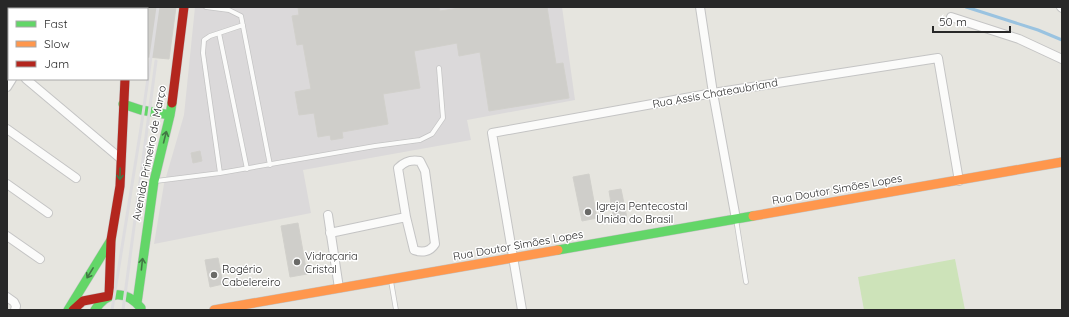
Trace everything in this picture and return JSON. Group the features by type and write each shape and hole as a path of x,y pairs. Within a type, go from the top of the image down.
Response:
{"main road":[{"name":"Avenida Primeiro de Março","path":"141,308 142,258 154,181 170,115 184,7"},
{"name":"Avenida Primeiro de Março","path":"109,296 111,240 120,186 125,80"},
{"path":"123,104 141,110 170,115"},
{"name":"Rua Doutor Simões Lopes","path":"214,310 1062,162"},
{"path":"68,310 111,240"},
{"path":"74,310 83,302 117,294 132,298 141,308"},
{"path":"95,310 102,300 109,296"}],"street":[{"path":"700,7 713,93 736,219"},
{"path":"951,17 1020,39 1062,59"},
{"name":"Rua Assis Chateaubriand","path":"513,257 492,133 713,93 938,58 958,181"},
{"path":"27,80 121,159"},
{"path":"7,129 76,178"},
{"path":"415,160 420,161 425,171 435,244 433,247 421,252 414,250 406,217 398,168 404,162 415,160"},
{"path":"7,184 48,214"},
{"path":"328,214 338,288"},
{"path":"330,233 406,217"},
{"path":"7,236 40,259"},
{"path":"513,257 522,310"},
{"path":"7,297 14,302 16,306 15,310"}],"lane":[{"path":"206,7 229,10 241,16 270,165"},
{"path":"220,173 203,53 204,40 210,36 243,25"},
{"path":"219,33 247,169"},
{"path":"154,181 247,169 374,146 420,140 432,134 444,118 440,68"},
{"path":"736,219 746,282"},
{"path":"391,279 396,310"}],"shaded area":[{"path":"195,7 562,7 575,100 467,120 471,140 303,170 311,213 154,244 164,184 184,115"}],"green space":[{"path":"955,259 965,310 864,310 858,277"}],"building":[{"path":"176,7 169,59 148,57 147,8"},
{"path":"298,7 439,7 440,11 466,7 547,7 556,64 563,63 569,98 489,111 480,52 459,56 457,43 414,51 420,88 383,94 388,124 342,132 343,138 331,140 330,135 318,137 314,113 299,115 295,92 311,89 303,44 297,45 292,16 299,15"},
{"path":"200,151 202,161 193,163 191,153"},
{"path":"589,174 597,218 582,221 573,177"},
{"path":"621,189 627,218 614,221 609,191"},
{"path":"298,223 307,274 290,277 281,226"},
{"path":"218,258 223,284 210,287 205,260"}],"waterway":[{"path":"966,7 1038,30 1062,40"}],"railway":[{"path":"148,78 158,7"},
{"path":"123,310 156,61"},
{"path":"112,310 148,80"}],"traffic: fast":[{"path":"137,303 154,181 172,103"},
{"path":"123,104 141,110 170,115"},
{"path":"558,250 753,216"},
{"path":"68,310 111,240"},
{"path":"95,310 100,303 111,296 117,295 123,295 129,298 141,308"}],"traffic: slow":[{"path":"753,216 1062,162"},
{"path":"214,310 558,250"}],"traffic: jam":[{"path":"172,103 184,7"},
{"path":"109,296 111,240 120,186 125,80"},
{"path":"73,310 83,301 109,296"}],"place":[{"name":"Igreja Pentecostal Unida do Brasil","path":"588,212"},
{"name":"Vidraçaria Cristal","path":"297,262"},
{"name":"Rogério Cabelereiro","path":"214,275"}]}
